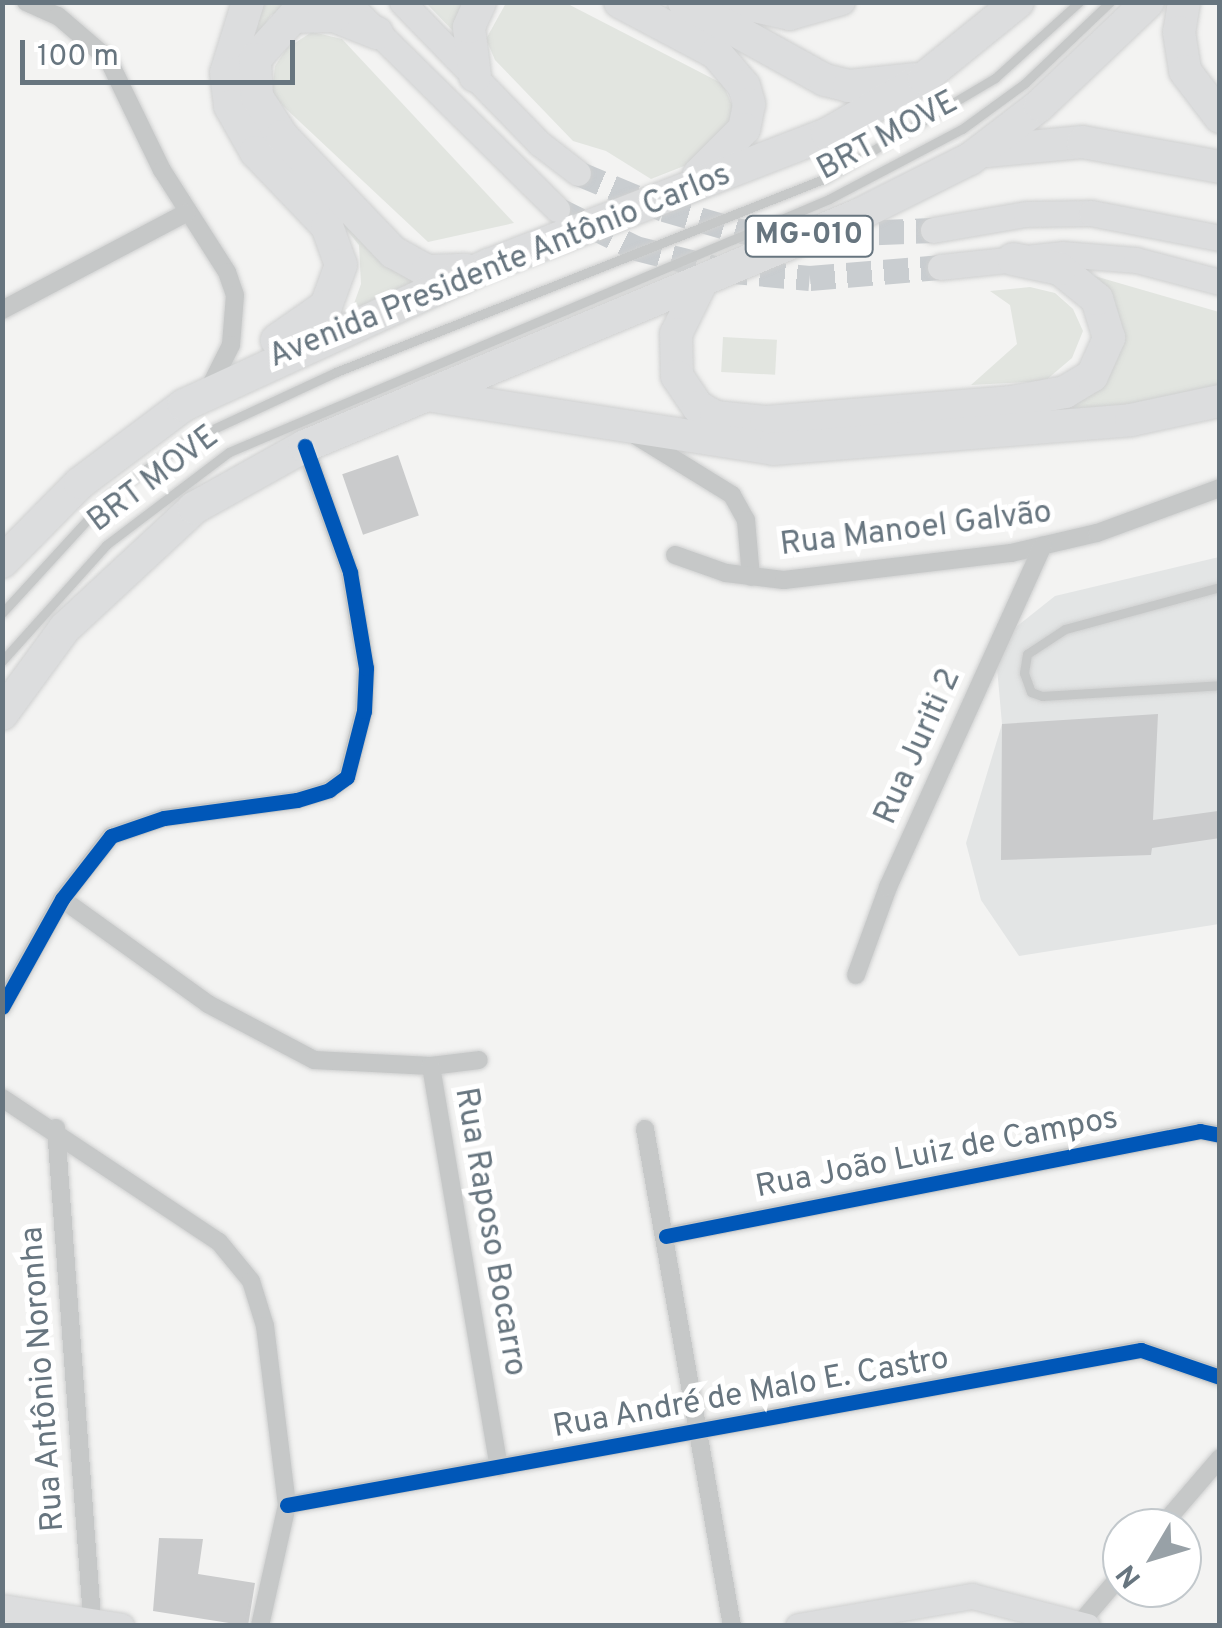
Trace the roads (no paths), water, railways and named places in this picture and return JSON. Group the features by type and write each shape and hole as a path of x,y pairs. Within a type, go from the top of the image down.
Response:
{"highway":[{"path":"246,372 284,332 326,306 341,266 326,226 256,152 230,106 226,73 248,2"},
{"path":"475,76 469,27 480,2"},
{"path":"620,2 716,53 744,86 744,129 716,163 678,190"},
{"path":"684,2 826,80 849,86 924,78"},
{"name":"MG-010","path":"2,714 65,628 160,535 194,508 305,446 858,215 982,152 1148,2"},
{"path":"1184,2 1179,32 1186,70 1220,117"},
{"path":"377,34 309,12 283,23 255,59 254,85 266,116 408,265 452,272 489,265"},
{"name":"Avenida Presidente Antônio Carlos","path":"2,562 114,454 246,372 489,265 827,134 924,78 1009,12"},
{"path":"982,152 1033,142 1084,142 1220,167"},
{"path":"702,282 676,334 676,376 698,407 716,418 766,422 1011,402 1065,392 1092,376 1108,338 1097,298 1060,270 1013,259"},
{"path":"426,394 626,429 773,449 1130,420 1220,401"}],"main road":[{"path":"347,2 557,209"},
{"path":"402,2 539,143 578,172"},
{"path":"723,2 789,17 842,2"},
{"path":"933,230 1026,214 1091,213 1220,238"},
{"path":"940,267 1062,254 1136,260 1220,282"},
{"path":"798,1626 972,1596 1084,1624"},
{"path":"2,1606 122,1626"}],"street":[{"path":"26,2 58,16 108,60 186,213 236,295 231,345 206,394"},
{"path":"2,310 186,213"},
{"path":"626,429 732,494 746,520 751,577"},
{"path":"2,1006 62,899 112,836 164,818 297,800 329,790 347,776 364,712 366,668 350,572 305,446"},
{"name":"Rua Manoel Galvão","path":"675,556 751,577 784,580 1043,546 1220,488"},
{"name":"Rua Juriti 2","path":"856,975 888,887 1043,546"},
{"path":"62,899 208,1004 280,1045 348,1066 431,1066 479,1060"},
{"name":"Rua Raposo Bocarro","path":"431,1066 498,1467"},
{"path":"2,1098 56,1128 220,1242 251,1281 265,1326 287,1505 260,1626"},
{"name":"Rua Antônio Noronha","path":"56,1128 92,1622"},
{"path":"645,1129 702,1433 732,1626"},
{"name":"Rua João Luiz de Campos","path":"666,1236 1200,1131 1220,1135"},
{"name":"Rua André de Malo E. Castro","path":"287,1505 702,1433 1140,1350 1220,1377"},
{"path":"1177,1508 1220,1458"},
{"path":"1084,1624 1102,1600"}],"lane":[{"path":"1009,12 1036,2"},
{"name":"BRT MOVE","path":"2,613 112,494 181,444 336,372 826,178 996,78 1080,2"},
{"name":"BRT MOVE","path":"2,661 106,545 229,452 830,198 962,130 1025,83 1110,2"},
{"path":"1220,587 1065,630 1027,654 1024,672 1031,692 1042,696 1220,685"}],"tunnel":[{"path":"578,173 664,209 740,231 805,235 933,230"},
{"path":"557,209 636,248 723,270 810,278 940,267"}]}
